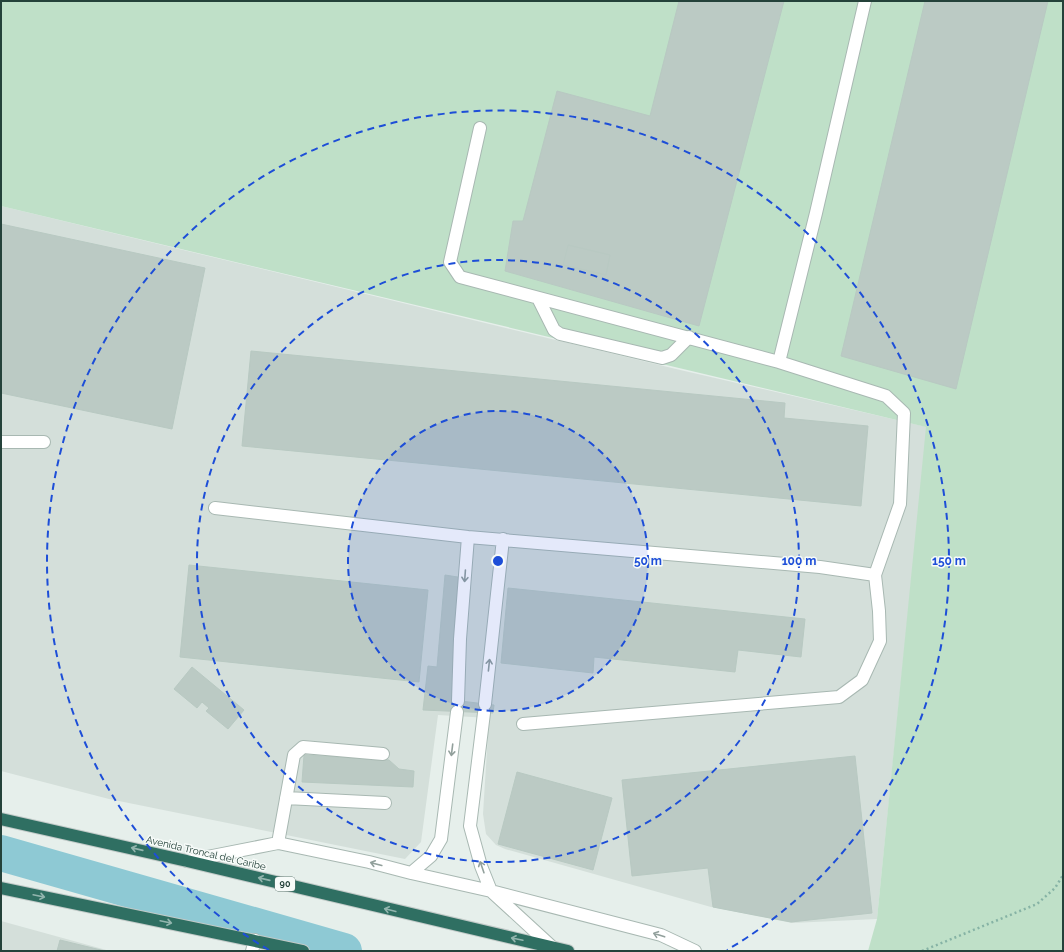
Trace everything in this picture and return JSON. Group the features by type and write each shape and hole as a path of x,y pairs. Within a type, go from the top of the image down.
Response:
{"highway":[{"name":"Avenida Troncal del Caribe","path":"1,819 187,861 568,951"},
{"path":"1,888 253,946 298,950"}],"lane":[{"path":"779,362 816,213 865,1"},
{"path":"480,128 450,262 460,277 779,362 886,396 904,413 900,504 875,575 880,611 880,641 862,680 839,697 523,724"},
{"path":"538,298 554,330 560,334 662,358 671,355 689,337"},
{"path":"1,442 44,442"},
{"path":"215,508 468,537 820,566 875,575"},
{"path":"410,874 431,856 441,839 458,706 460,639 468,537"},
{"path":"503,539 470,826 481,866 491,892 552,947"},
{"path":"278,843 294,755 303,747 383,754"},
{"path":"286,798 385,803"},
{"path":"187,861 278,843 369,862 410,874 491,892 661,935 695,951"}],"path":[{"path":"922,951 1037,904 1055,888 1063,875"}],"shaded area":[{"path":"1,206 676,369 927,427 877,919 792,923 711,907 505,849 496,845 486,834 483,814 489,718 438,715 421,842 405,859 109,799 1,771"},
{"path":"1,921 110,951 1,951"}],"green space":[{"path":"1,1 1063,1 1063,951 868,951 877,919 926,427 1,206"}],"building":[{"path":"679,1 784,1 699,326 505,271 513,221 523,221 557,91 650,116"},
{"path":"925,1 1048,1 956,389 841,356"},
{"path":"1,224 205,268 172,429 1,393"},
{"path":"568,245 610,255 606,275 563,265"},
{"path":"251,351 785,403 784,418 868,426 861,506 242,446"},
{"path":"189,565 428,590 419,682 180,657"},
{"path":"445,575 464,578 452,700 494,705 493,713 423,710 428,666 437,667"},
{"path":"508,588 805,619 801,657 738,650 735,672 594,657 593,673 501,663"},
{"path":"192,667 244,710 228,729 206,711 209,708 202,702 197,708 174,689"},
{"path":"304,755 389,760 399,769 414,771 413,787 302,782"},
{"path":"855,756 872,913 791,922 713,907 708,868 632,876 622,780"},
{"path":"517,772 612,798 593,870 498,844"},
{"path":"60,940 105,951 57,951"}],"waterway":[{"path":"1,853 344,951"}]}
